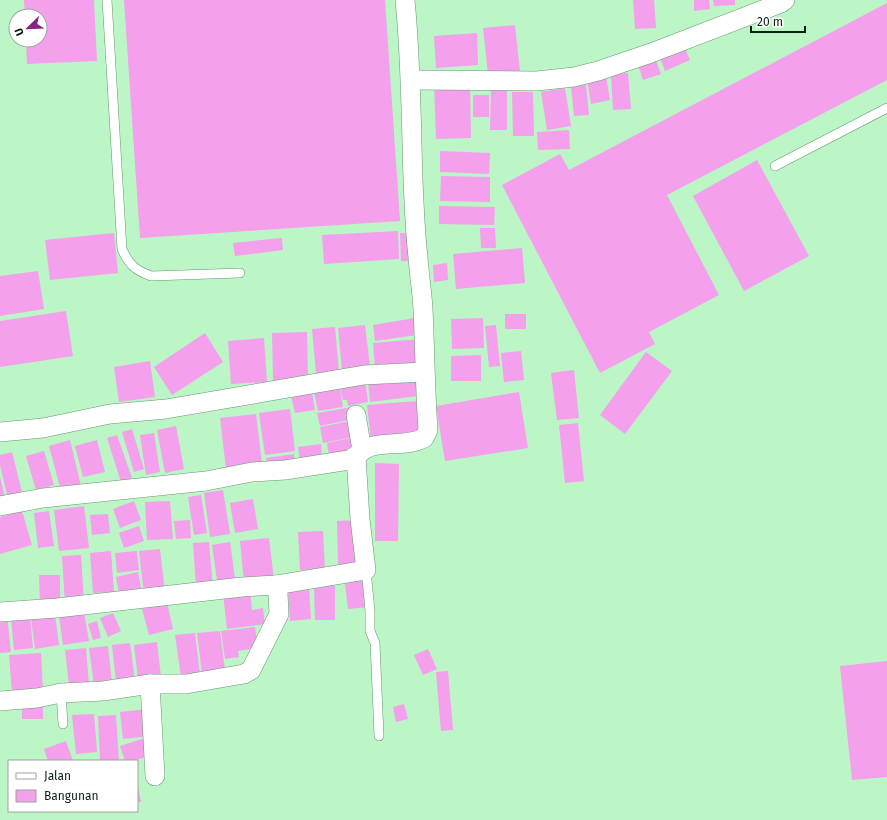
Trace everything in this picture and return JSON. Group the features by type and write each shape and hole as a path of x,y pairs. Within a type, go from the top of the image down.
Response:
{"street":[{"path":"0,506 43,498 206,481 252,472 285,470 349,460 375,445 417,441 424,438 428,430 424,372 421,281 417,256 413,178 411,80 405,0"},
{"path":"411,80 537,81 574,77 598,71 651,53 781,3 785,0"},
{"path":"0,432 43,428 110,414 166,408 364,375 424,372"},
{"path":"0,612 57,608 242,587 276,585 366,570 360,519 359,454 356,415"},
{"path":"0,701 36,698 61,693 103,691 150,684 186,684 240,676 251,670 279,614 276,585"},
{"path":"150,684 155,776"}],"lane":[{"path":"107,0 122,249 133,267 140,272 151,276 240,273"},
{"path":"775,166 887,108"},
{"path":"366,570 370,611 370,631 375,643 379,736"},
{"path":"61,693 63,724"}],"building":[{"path":"24,0 94,0 97,61 27,64 26,48 48,48 48,8 24,8"},
{"path":"124,0 385,0 400,221 140,238"},
{"path":"633,0 654,0 656,28 635,29"},
{"path":"694,0 709,0 710,9 694,11"},
{"path":"713,0 735,0 735,5 714,6"},
{"path":"887,3 887,80 667,195 719,295 649,332 655,344 600,373 502,185 560,154 569,170"},
{"path":"515,25 520,71 488,74 483,28"},
{"path":"477,33 478,65 436,68 434,36"},
{"path":"683,44 690,60 665,71 659,55"},
{"path":"655,58 661,74 643,80 638,65"},
{"path":"628,73 631,109 613,110 611,74"},
{"path":"606,76 610,100 591,104 587,79"},
{"path":"470,82 471,138 436,139 434,83"},
{"path":"586,85 589,115 574,116 571,86"},
{"path":"491,87 507,88 507,130 490,130"},
{"path":"565,88 571,126 547,130 541,92"},
{"path":"512,92 533,92 534,136 513,136"},
{"path":"473,95 489,95 489,117 473,117"},
{"path":"569,130 570,149 538,150 537,132"},
{"path":"440,151 490,153 489,174 440,172"},
{"path":"757,160 809,256 744,291 693,196"},
{"path":"441,176 490,177 490,202 440,201"},
{"path":"439,206 495,207 494,225 439,224"},
{"path":"480,228 495,228 496,248 481,248"},
{"path":"398,231 399,259 324,264 322,235"},
{"path":"114,233 118,273 50,280 45,240"},
{"path":"400,233 410,233 411,261 401,261"},
{"path":"282,238 283,250 235,256 233,243"},
{"path":"522,248 525,283 456,289 453,254"},
{"path":"447,263 448,280 434,282 433,265"},
{"path":"38,271 44,309 0,316 0,276"},
{"path":"66,311 73,356 0,367 0,321"},
{"path":"505,314 526,314 526,329 505,329"},
{"path":"415,318 417,335 375,341 373,325"},
{"path":"483,318 484,348 452,349 451,319"},
{"path":"365,325 370,366 342,369 338,328"},
{"path":"496,325 500,366 489,367 485,326"},
{"path":"335,327 339,372 316,374 312,329"},
{"path":"307,332 308,380 273,381 272,333"},
{"path":"205,333 223,362 172,395 154,367"},
{"path":"264,338 267,382 231,384 228,341"},
{"path":"421,339 424,365 375,369 373,343"},
{"path":"521,351 524,380 504,382 501,353"},
{"path":"646,352 672,371 625,434 600,415"},
{"path":"481,355 481,381 451,381 451,356"},
{"path":"150,361 155,397 119,402 114,367"},
{"path":"574,370 579,418 557,420 551,373"},
{"path":"416,376 418,396 370,402 368,382"},
{"path":"365,379 368,402 348,406 347,400 343,400 340,387"},
{"path":"339,382 343,407 318,411 313,387"},
{"path":"312,392 315,410 295,413 291,396"},
{"path":"519,392 528,448 445,461 436,406"},
{"path":"417,401 420,435 371,439 367,405"},
{"path":"352,407 354,419 320,426 317,413"},
{"path":"290,409 295,451 265,455 259,413"},
{"path":"256,414 262,464 226,469 220,418"},
{"path":"355,420 358,436 323,443 320,427"},
{"path":"578,423 584,481 565,483 559,425"},
{"path":"176,426 184,469 165,473 157,430"},
{"path":"132,429 144,469 134,472 122,432"},
{"path":"154,433 160,472 146,475 140,435"},
{"path":"117,435 132,478 121,482 107,438"},
{"path":"355,437 358,451 329,456 327,443"},
{"path":"70,440 81,486 61,491 49,446"},
{"path":"97,440 105,472 83,477 75,446"},
{"path":"321,444 322,459 300,462 298,447"},
{"path":"44,451 54,485 36,490 26,456"},
{"path":"12,452 24,500 9,503 0,465 0,455"},
{"path":"294,454 295,465 268,469 266,458"},
{"path":"375,463 399,464 398,541 375,541"},
{"path":"0,477 6,501 0,502"},
{"path":"223,490 230,534 210,537 204,493"},
{"path":"201,495 207,533 194,535 188,497"},
{"path":"253,499 258,529 235,533 230,503"},
{"path":"134,501 141,520 120,528 113,509"},
{"path":"170,501 173,539 147,540 145,502"},
{"path":"84,506 89,548 59,551 54,510"},
{"path":"22,511 32,545 0,554 0,517"},
{"path":"49,511 54,546 38,548 34,513"},
{"path":"108,514 110,533 92,535 90,515"},
{"path":"190,520 191,538 176,539 174,521"},
{"path":"357,520 358,564 338,564 337,521"},
{"path":"139,526 144,541 124,548 119,533"},
{"path":"323,531 325,569 300,570 298,532"},
{"path":"269,538 274,580 244,583 240,541"},
{"path":"209,542 213,587 196,588 193,543"},
{"path":"230,542 236,585 218,587 212,545"},
{"path":"160,549 165,592 144,594 139,551"},
{"path":"111,551 114,592 93,593 90,553"},
{"path":"137,551 139,570 117,573 115,553"},
{"path":"81,555 84,603 65,604 62,556"},
{"path":"138,572 142,593 120,598 116,577"},
{"path":"366,574 369,607 348,609 344,576"},
{"path":"39,575 60,575 60,605 40,605"},
{"path":"314,586 335,586 335,620 315,620"},
{"path":"309,588 311,619 290,621 288,590"},
{"path":"250,591 252,610 263,608 265,624 227,629 223,594"},
{"path":"167,603 173,629 149,635 142,609"},
{"path":"84,612 89,641 63,645 59,616"},
{"path":"113,613 121,631 108,637 100,618"},
{"path":"55,615 59,645 35,649 31,619"},
{"path":"7,616 11,652 0,653 0,617"},
{"path":"30,616 33,648 14,650 11,617"},
{"path":"97,621 101,638 93,640 88,624"},
{"path":"255,627 258,648 238,651 239,657 225,659 221,631"},
{"path":"220,631 225,670 202,673 197,633"},
{"path":"195,633 200,675 181,677 175,635"},
{"path":"157,642 161,677 138,680 134,645"},
{"path":"130,643 135,680 116,682 112,645"},
{"path":"108,646 112,683 94,685 89,648"},
{"path":"86,648 89,684 69,686 65,650"},
{"path":"428,649 437,669 423,675 414,655"},
{"path":"41,653 43,692 12,694 9,655"},
{"path":"887,661 887,777 852,780 840,666"},
{"path":"448,671 453,730 441,731 436,672"},
{"path":"404,704 408,719 396,722 393,707"},
{"path":"22,707 43,707 43,719 22,719"},
{"path":"147,709 150,736 123,739 120,712"},
{"path":"94,714 97,752 76,754 72,715"},
{"path":"116,715 119,760 100,760 98,716"},
{"path":"145,738 150,756 136,760 125,760 120,746"},
{"path":"66,741 73,760 48,760 44,749"},
{"path":"138,786 141,802 138,802"}]}
